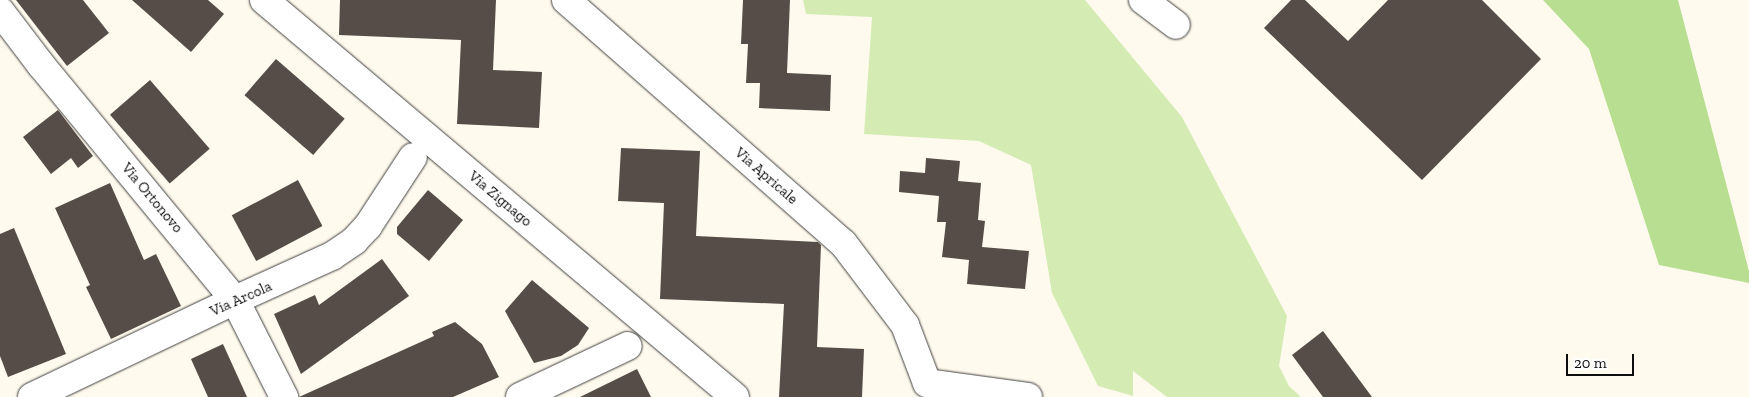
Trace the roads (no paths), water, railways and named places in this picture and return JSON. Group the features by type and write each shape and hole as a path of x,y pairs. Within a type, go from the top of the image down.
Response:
{"street":[{"name":"Via Zignago","path":"264,0 735,397"},
{"name":"Via Apricale","path":"566,0 843,243 904,325 921,390 1028,397"},
{"path":"1143,0 1176,25"},
{"name":"Via Ortonovo","path":"0,11 41,65 235,300 284,397"},
{"name":"Via Arcola","path":"32,397 235,300 321,262 354,241 380,211 413,157"},
{"path":"520,397 628,346"}]}
